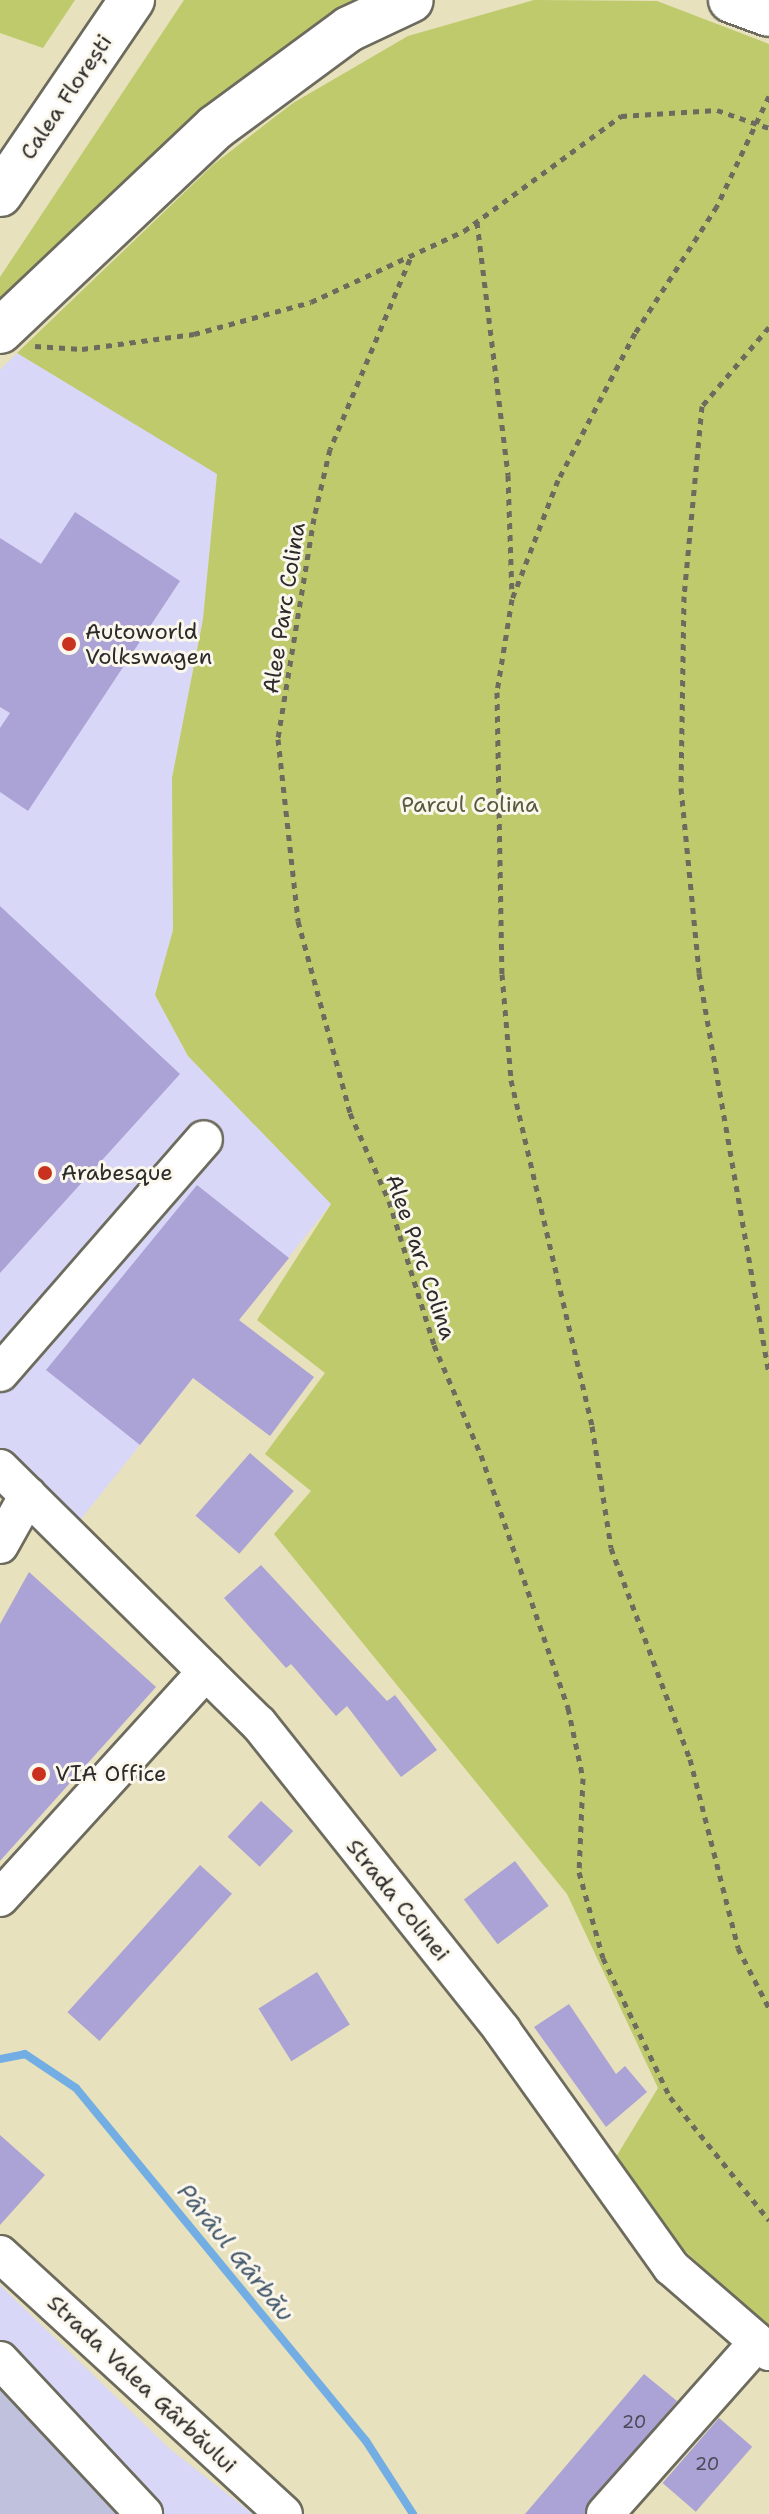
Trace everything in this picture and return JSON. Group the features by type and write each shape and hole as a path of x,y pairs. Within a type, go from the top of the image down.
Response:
{"main road":[{"name":"Calea Florești","path":"1,192 132,0"},
{"path":"13,338 216,127 349,29 411,0"},
{"path":"731,0 769,14"}],"street":[{"path":"0,1373 204,1139"},
{"name":"Strada Colinei","path":"0,1468 259,1724 502,2030 671,2267 763,2348"},
{"path":"0,1545 28,1495"},
{"path":"0,1898 206,1672"},
{"name":"Strada Valea Gârbăului","path":"0,2254 284,2514"},
{"path":"605,2514 763,2348"},
{"path":"0,2360 144,2514"}],"path":[{"path":"512,599 558,480 635,333 717,206 754,122 769,96"},
{"path":"13,338 82,349 250,322 410,259 477,222 621,116 717,110 769,128"},
{"path":"477,222 508,475 512,599 497,692 502,974 511,1080 592,1426 611,1548 690,1759 738,1948 769,2008"},
{"name":"Alee Parc Colina","path":"410,259 330,449 314,518 278,739 298,921 350,1113 389,1201 434,1345 481,1455 568,1708 583,1778 579,1872 603,1958 670,2097 769,2220"},
{"path":"769,327 702,406 684,596 681,788 699,973 769,1373"}],"shaded area":[{"path":"17,353 217,473 203,619 172,778 173,930 155,995 188,1056 331,1204 74,1528 0,1486 0,370"},
{"path":"0,2285 170,2449 253,2514 0,2514"},
{"path":"0,2348 154,2514 0,2514"}],"green space":[{"path":"0,0 75,0 43,48 0,33"},
{"path":"184,0 402,0 0,314 0,277"},
{"name":"Parcul Colina","path":"534,0 657,1 769,44 769,2330 605,2175 658,2088 567,1894 274,1534 311,1491 265,1454 325,1373 257,1320 331,1204 188,1056 155,995 173,930 172,778 203,619 217,474 17,353 214,164 293,103 408,36"}],"building":[{"name":"Autoworld Volkswagen","path":"75,512 180,581 28,811 0,792 0,728 10,713 0,707 0,538 41,564"},
{"name":"Arabesque","path":"0,906 180,1074 0,1273"},
{"path":"197,1185 289,1258 239,1320 314,1377 270,1436 193,1378 140,1445 46,1370"},
{"path":"250,1453 294,1491 239,1554 196,1516"},
{"path":"261,1565 387,1701 395,1695 437,1750 401,1777 347,1706 336,1716 291,1664 286,1668 224,1598"},
{"name":"VIA Office","path":"29,1572 156,1687 0,1861 0,1624"},
{"path":"261,1801 293,1831 260,1867 228,1837"},
{"path":"515,1861 549,1906 498,1944 464,1900"},
{"path":"200,1865 232,1894 99,2041 68,2012"},
{"path":"317,1972 350,2025 291,2061 258,2009"},
{"path":"569,2004 616,2074 625,2066 647,2092 606,2127 534,2027"},
{"path":"0,2135 45,2175 0,2225"},
{"path":"644,2374 677,2401 585,2514 525,2514"},
{"path":"719,2418 752,2447 696,2512 663,2483"}],"waterway":[{"name":"Pârâul Gârbău","path":"0,2059 25,2054 76,2088 366,2441 413,2514"}],"place":[{"name":"Autoworld Volkswagen","path":"69,644"},
{"name":"Arabesque","path":"45,1173"},
{"name":"VIA Office","path":"39,1774"}]}
